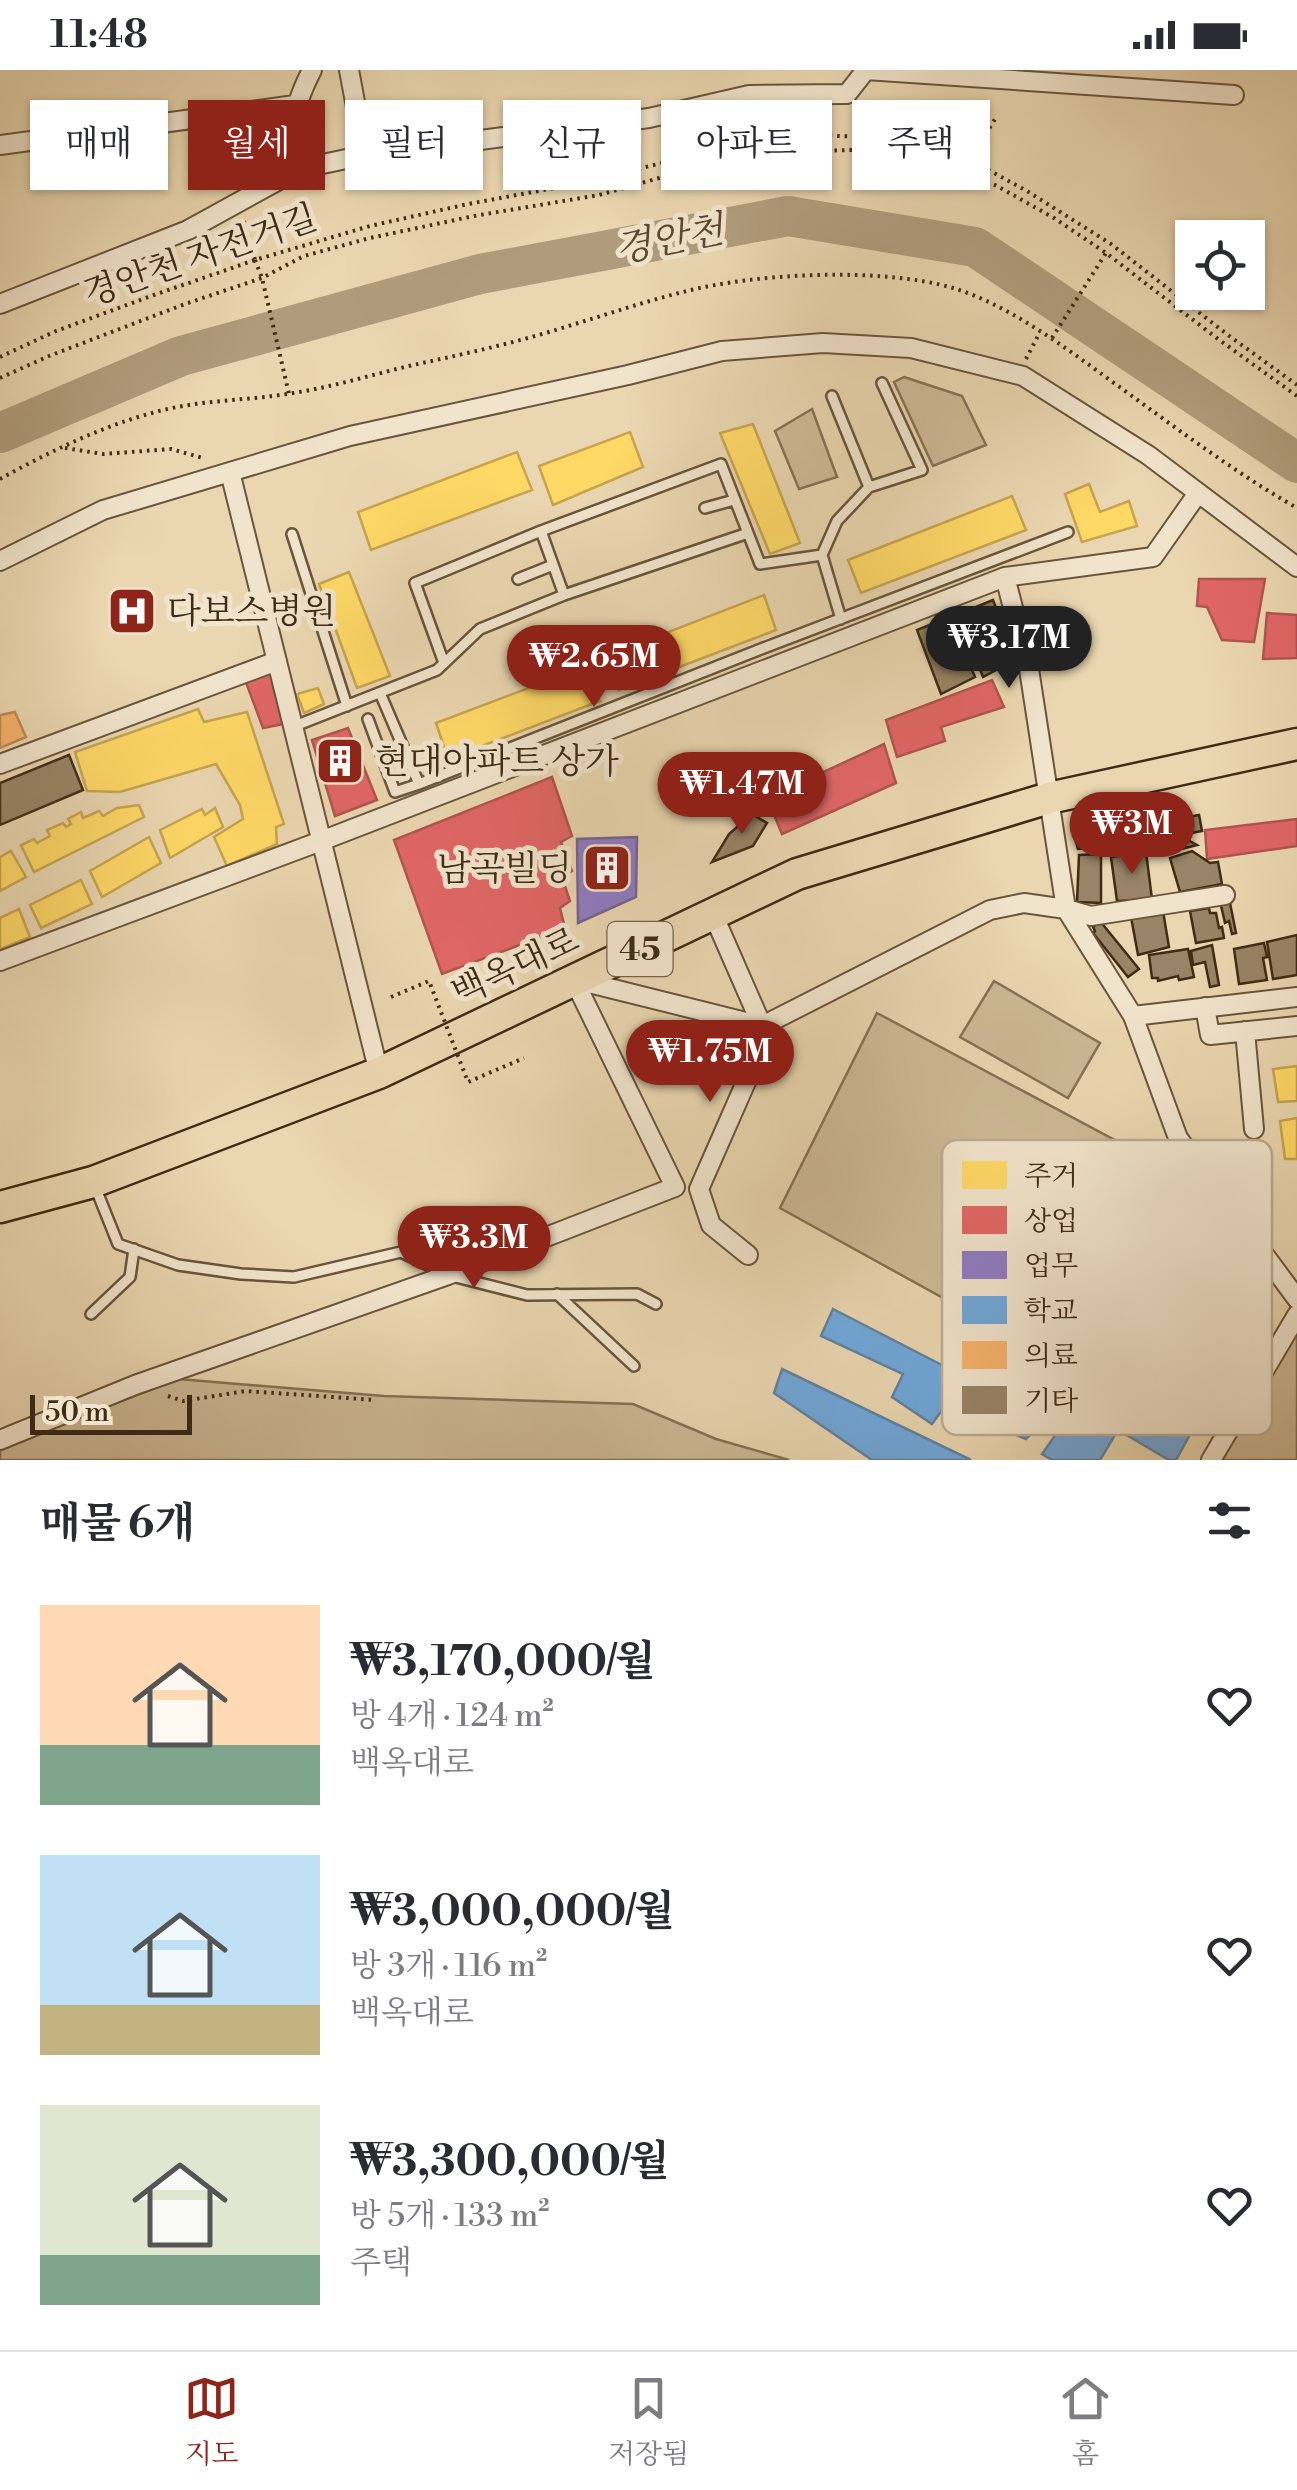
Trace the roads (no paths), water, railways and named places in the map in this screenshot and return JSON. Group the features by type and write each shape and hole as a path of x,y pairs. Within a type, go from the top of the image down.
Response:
{"main road":[{"name":"백옥대로","path":"0,1207 92,1182 379,1072 798,874 1049,798 1297,744"}],"street":[{"path":"298,100 312,70"},
{"path":"349,70 355,100"},
{"path":"483,140 648,118 749,95 847,94 866,70 1234,95"},
{"path":"0,144 188,120"},
{"path":"0,304 188,230 260,190"},
{"path":"0,562 103,510 350,436 722,352 823,343 911,348 1023,376 1148,455 1297,567"},
{"path":"230,472 379,1072"},
{"path":"0,961 1005,577 1152,557 1198,493"},
{"path":"1005,577 1029,669 1066,909 1132,1016 1179,1140"},
{"path":"0,764 276,661"},
{"path":"574,980 762,1026 990,910 1024,904 1091,916 1225,895"},
{"path":"713,914 762,1026 764,1040 698,1190 711,1224 748,1255"},
{"path":"0,1440 135,1385 448,1275 675,1187 574,980"},
{"path":"1132,1016 1297,996"},
{"path":"1205,1007 1210,1035 1297,1026"},
{"path":"1245,1031 1254,1129"},
{"path":"1272,1264 1297,1298"},
{"path":"1272,1357 1297,1315"},
{"path":"1211,1460 1226,1435"}],"lane":[{"path":"841,618 822,554 837,521 869,486 922,470 882,383"},
{"path":"832,396 869,486"},
{"path":"444,663 415,583 721,464 760,564 822,554"},
{"path":"705,508 734,500"},
{"path":"541,531 564,595"},
{"path":"368,718 395,792 1068,532"},
{"path":"292,534 347,706"},
{"path":"294,726 437,670 480,628 564,595 748,534"},
{"path":"518,579 554,565"},
{"path":"380,692 419,784"},
{"path":"92,1182 118,1244 178,1265 294,1277 402,1252 448,1275 528,1295 637,1294 656,1304"},
{"path":"90,1314 130,1278 134,1249"},
{"path":"557,1294 634,1366"}],"waterway":[{"name":"경안천","path":"0,433 181,356 480,274 788,216 975,247 1297,463"}],"place":[{"name":"다보스병원","path":"132,611"},
{"name":"현대아파트 상가","path":"340,761"},
{"name":"남곡빌딩","path":"607,868"}]}
